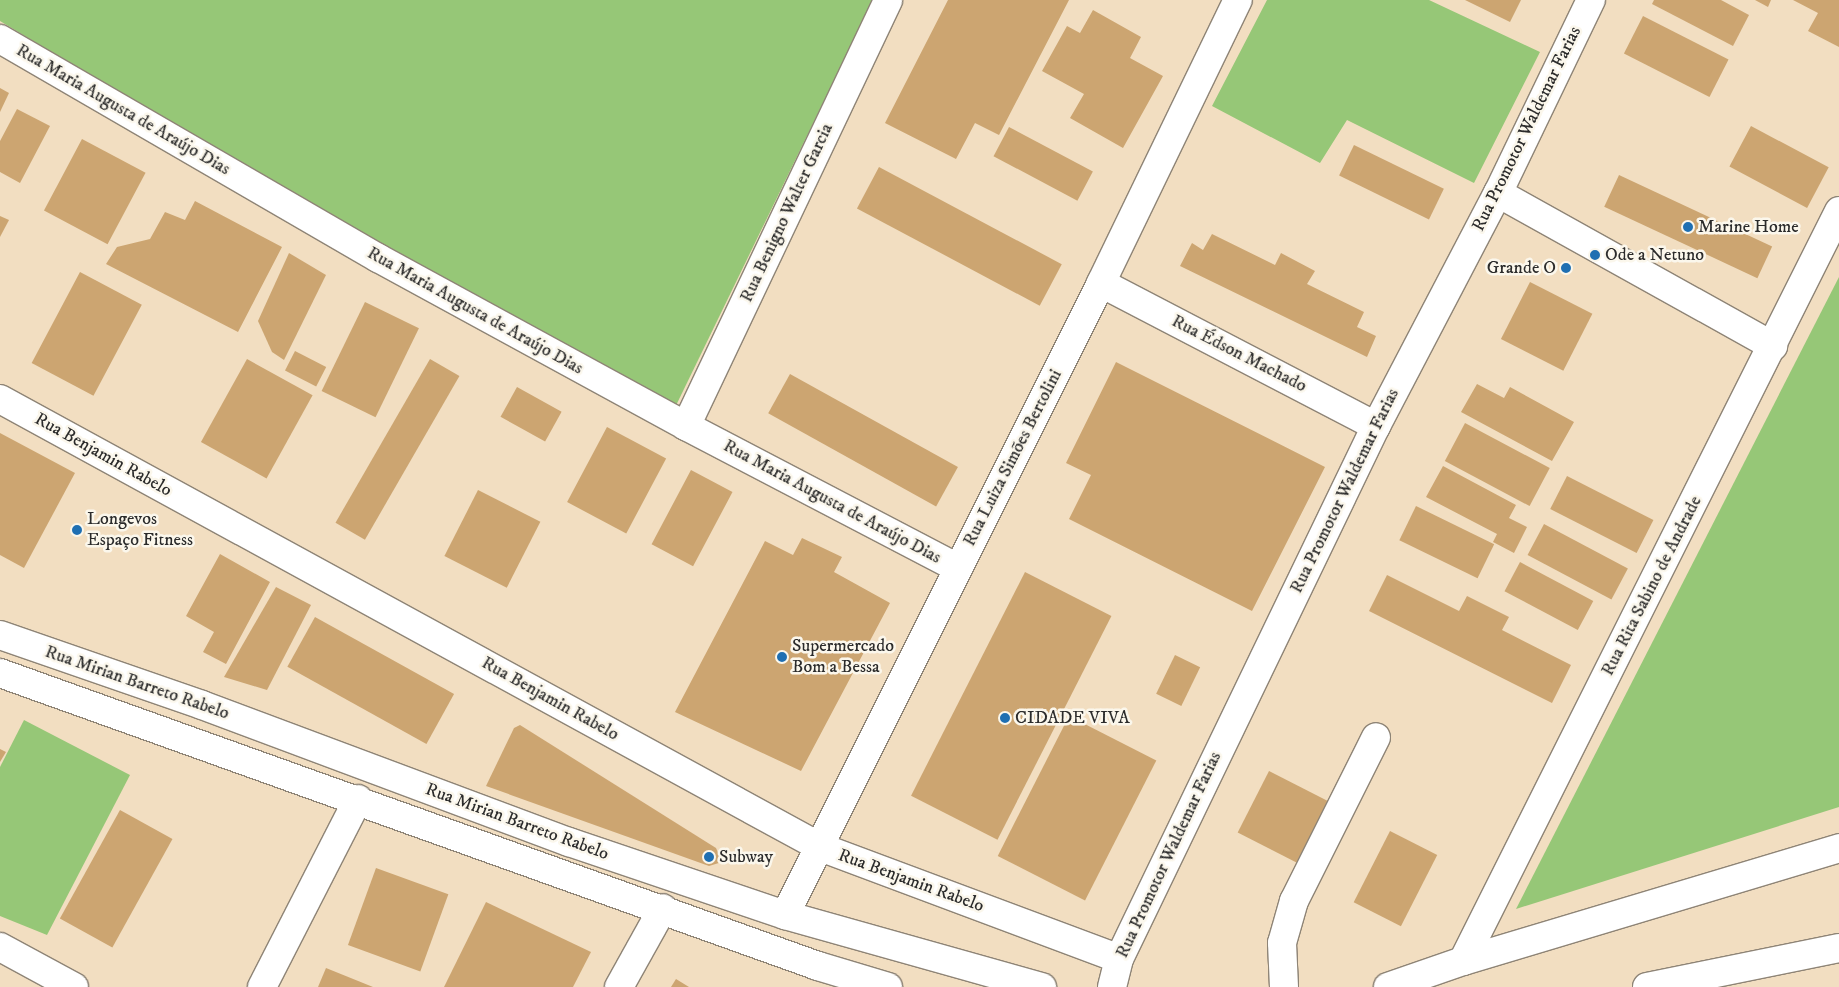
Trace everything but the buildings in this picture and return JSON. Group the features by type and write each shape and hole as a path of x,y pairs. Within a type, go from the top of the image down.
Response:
{"street":[{"name":"Rua Benigno Walter Garcia","path":"686,426 888,0"},
{"name":"Rua Luiza Simões Bertolini","path":"785,915 1101,283 1238,0"},
{"name":"Rua Promotor Waldemar Farias","path":"1112,987 1119,958 1376,426 1498,193 1591,0"},
{"name":"Rua Maria Augusta de Araújo Dias","path":"0,39 378,258 686,426 958,568"},
{"path":"1498,193 1773,346"},
{"name":"Rua Rita Sabino de Andrade","path":"1463,961 1773,346 1839,211"},
{"name":"Rua Édson Machado","path":"1101,283 1376,426"},
{"name":"Rua Benjamin Rabelo","path":"0,399 820,847 1119,958"},
{"name":"Rua Mirian Barreto Rabelo","path":"0,635 202,706 568,842 785,915 1042,987"},
{"name":"Rua Mirian Barreto Rabelo","path":"0,673 358,799 818,966 888,987"},
{"path":"1284,987 1282,943 1294,901 1376,737"},
{"path":"262,987 358,799"},
{"path":"1388,987 1463,961 1839,848"},
{"path":"620,987 662,908"},
{"path":"0,947 74,987"},
{"path":"1647,987 1839,948"}],"green space":[{"path":"0,0 873,0 667,424 0,21"},
{"path":"1267,0 1429,0 1540,52 1474,183 1347,120 1320,163 1212,106"},
{"path":"1839,277 1839,807 1516,909"},
{"path":"24,720 130,775 47,935 0,916 0,767"}],"place":[{"name":"Marine Home","path":"1688,227"},
{"name":"Ode a Netuno","path":"1595,255"},
{"name":"Grande O","path":"1566,268"},
{"name":"Longevos Espaço Fitness","path":"77,530"},
{"name":"Supermercado Bom a Bessa","path":"782,657"},
{"name":"CIDADE VIVA","path":"1005,718"},
{"name":"Subway","path":"709,857"}]}
